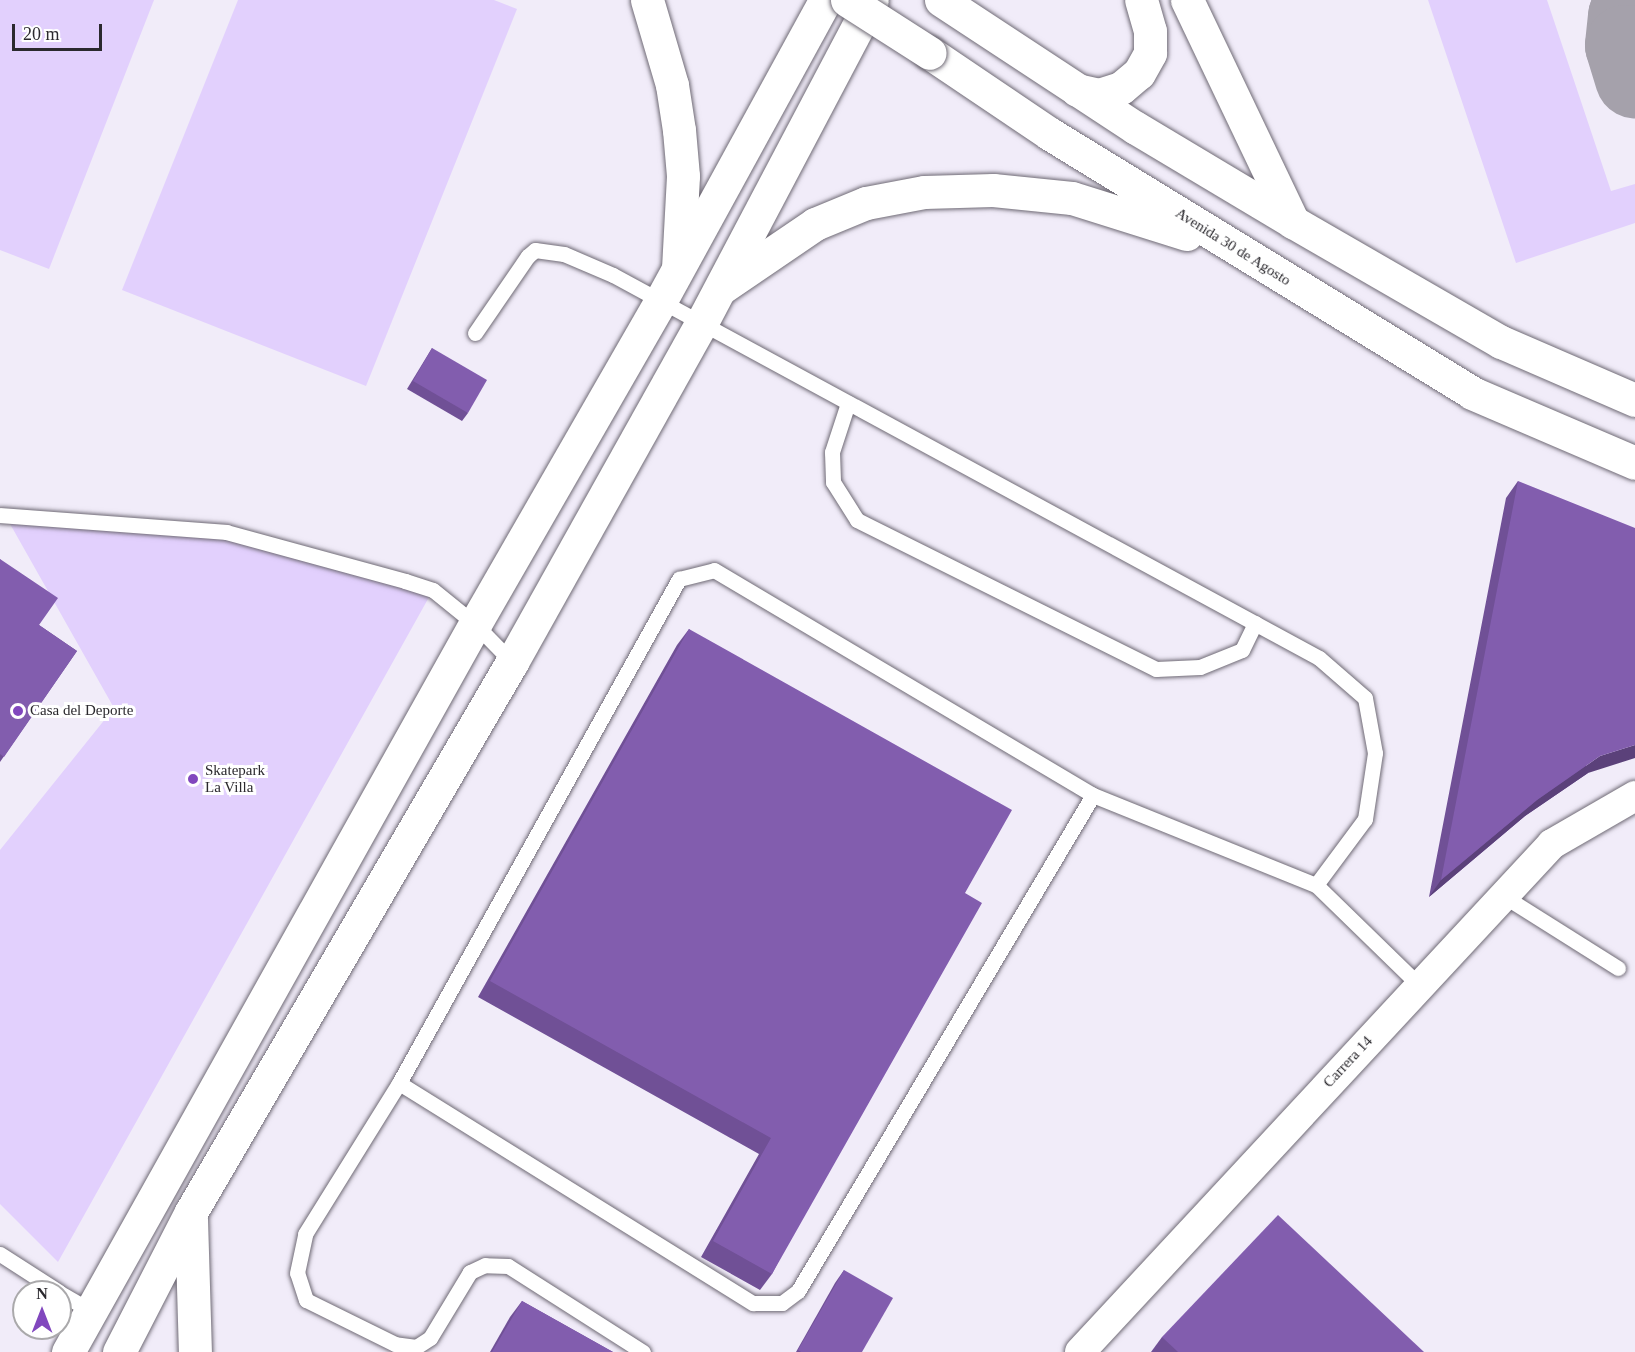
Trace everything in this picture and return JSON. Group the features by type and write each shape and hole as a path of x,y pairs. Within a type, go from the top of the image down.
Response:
{"street":[{"path":"647,0 672,85 679,130 682,199 678,268"},
{"path":"68,1352 475,624 660,302 825,0"},
{"name":"Avenida 30 de Agosto","path":"847,0 930,52 1050,134 1472,393 1635,463"},
{"path":"119,1352 191,1212 512,662 701,324 872,0"},
{"path":"1077,90 1099,95 1121,88 1139,73 1150,52 1150,31 1141,0"},
{"path":"1187,0 1293,222"},
{"path":"948,5 1077,90 1293,222 1501,342 1635,400"},
{"path":"721,288 815,224 866,203 924,192 981,190 1072,198 1194,237 1271,271"},
{"name":"Carrera 14","path":"1080,1352 1502,895 1552,844 1635,796"},
{"path":"191,1212 195,1352"}],"lane":[{"path":"475,333 535,250 564,254 660,302 1319,658 1365,698 1375,753 1365,819 1316,885"},
{"path":"848,403 832,452 833,482 857,520 1156,669 1200,667 1242,650 1255,623"},
{"path":"0,515 226,532 433,590 475,624 512,662"},
{"path":"643,1352 508,1266 485,1265 470,1272 430,1338 416,1347 395,1344 306,1300 297,1273 305,1234 399,1083 679,579 697,572 714,570 1093,795 1316,885 1419,985"},
{"path":"399,1083 753,1303 782,1303 798,1291 1093,795"},
{"path":"1502,895 1618,968"},
{"path":"0,1254 40,1280"},
{"path":"72,1300 91,1311"}],"shaded area":[{"path":"0,0 154,0 49,269 0,250"},
{"path":"238,0 494,0 517,9 366,386 122,290"},
{"path":"1428,0 1547,0 1611,191 1635,184 1635,223 1516,263"},
{"name":"Skatepark La Villa","path":"5,515 226,532 433,590 58,1262 0,1204 0,850 114,708"}],"building":[{"path":"432,348 487,380 468,413 413,381"},
{"path":"1518,481 1635,528 1635,745 1600,756 1537,800 1441,880"},
{"name":"Casa del Deporte","path":"0,559 58,598 39,625 77,651 4,757 0,754"},
{"path":"689,629 1012,810 965,893 982,903 772,1274 713,1241 771,1138 490,981"},
{"path":"1278,1215 1424,1352 1178,1352 1162,1337"},
{"path":"844,1270 893,1298 862,1352 801,1352 798,1350"},
{"path":"522,1301 613,1352 492,1352"}],"taxiway":[{"path":"1635,0 1628,16 1625,45 1635,78"}],"place":[{"name":"Casa del Deporte","path":"18,711"},
{"name":"Skatepark La Villa","path":"193,779"}]}
